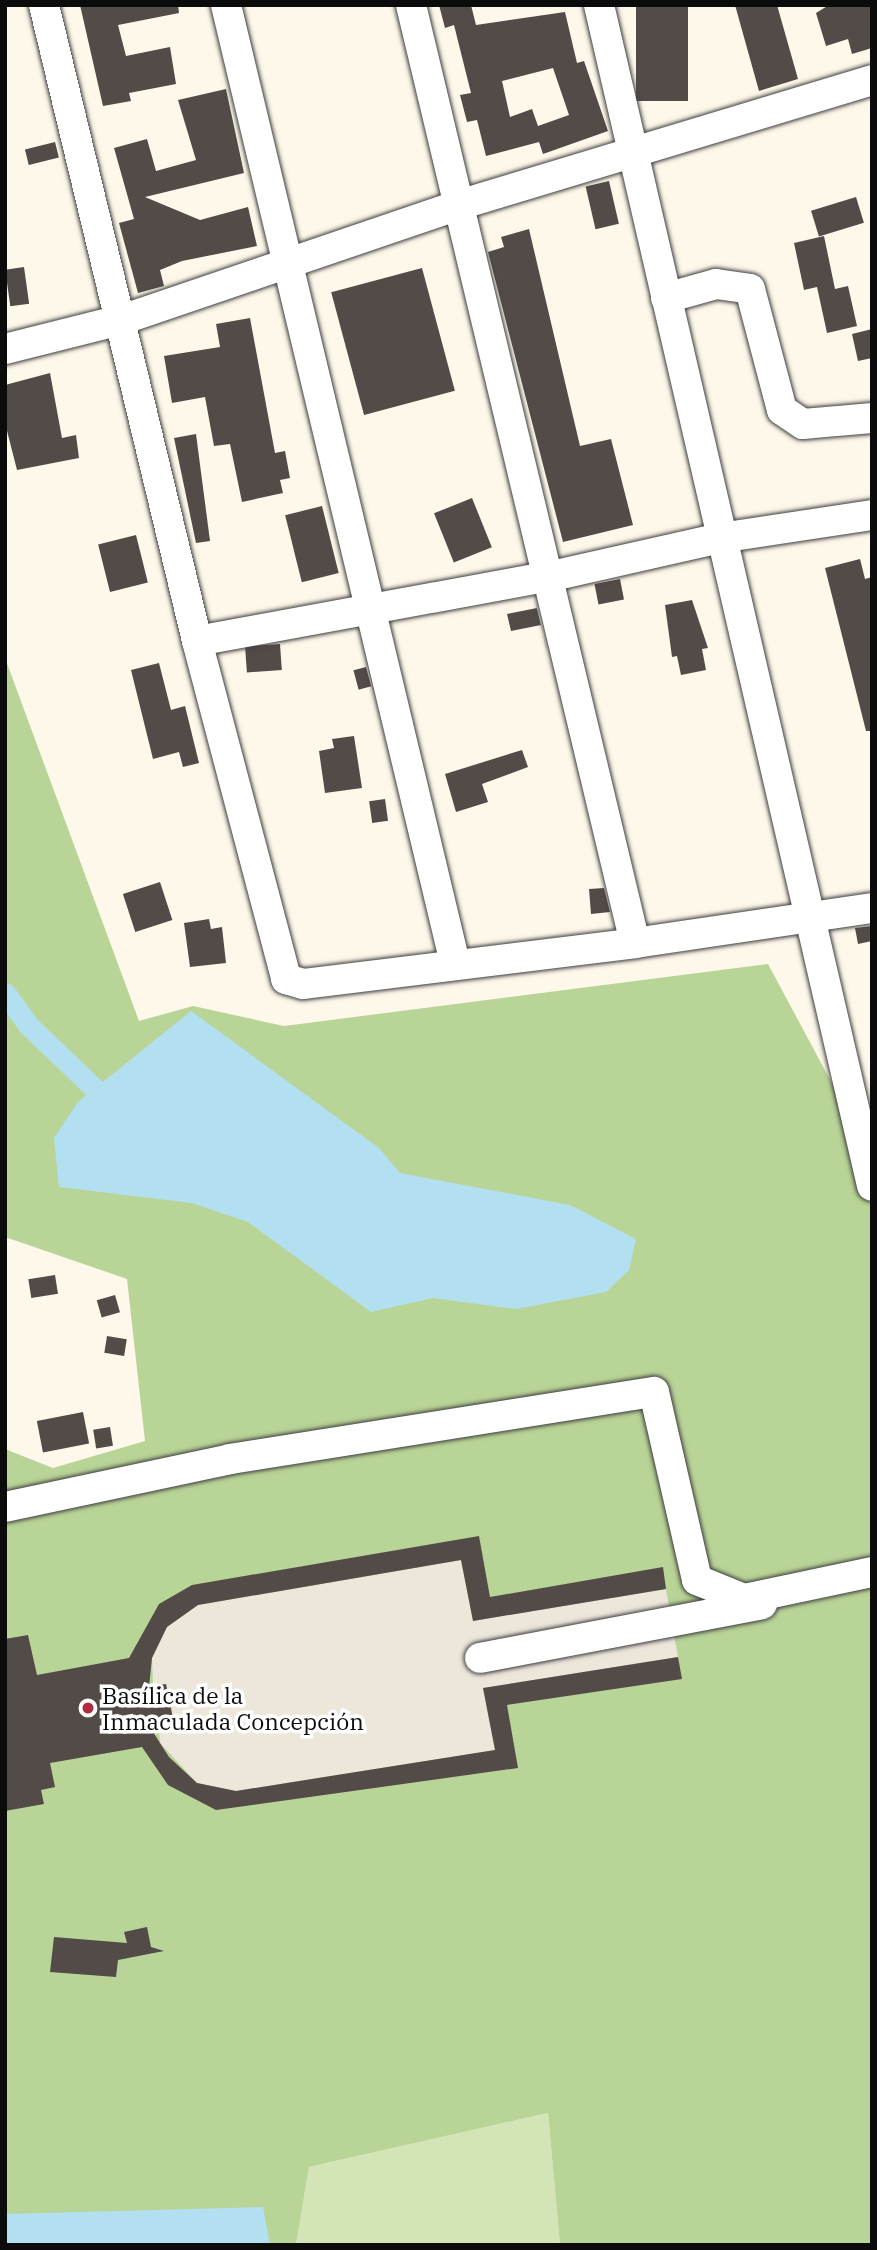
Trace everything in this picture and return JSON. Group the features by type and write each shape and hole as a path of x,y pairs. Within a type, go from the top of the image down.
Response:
{"street":[{"path":"44,5 124,318 197,640 286,979 303,984 455,963 635,943 872,908"},
{"path":"226,5 373,609 455,963"},
{"path":"411,5 552,576 635,943"},
{"path":"599,5 720,538 872,1186"},
{"path":"5,349 124,318 291,266 462,204 872,80"},
{"path":"666,298 716,284 750,289 782,411 803,424 872,418"},
{"path":"197,640 552,576 720,538 872,515"},
{"path":"5,1507 230,1459 654,1392 697,1580 744,1599 872,1572"},
{"path":"480,1658 671,1626 872,1581"}],"green space":[{"path":"5,658 139,1021 193,1006 284,1026 768,964 872,1158 872,2245 560,2245 548,2113 309,2167 296,2245 5,2245 5,1449 53,1468 145,1441 127,1279 5,1237"},
{"path":"548,2113 560,2245 296,2245 309,2167"}],"shaded area":[{"path":"461,1560 473,1621 666,1589 678,1657 483,1688 495,1750 236,1791 197,1783 160,1743 159,1731 175,1727 166,1684 153,1686 152,1658 167,1627 198,1605"}],"water":[{"path":"191,1011 379,1148 400,1173 570,1205 636,1239 629,1270 606,1292 516,1309 433,1298 371,1312 248,1222 192,1203 59,1187 54,1138 78,1102"},
{"path":"263,2207 270,2245 5,2245 5,2214"}],"building":[{"path":"80,5 178,5 179,13 118,25 126,56 170,47 176,84 129,93 131,101 103,106"},
{"path":"439,5 471,5 476,25 565,12 577,63 584,61 608,131 543,154 539,142 486,156 477,120 467,122 460,95 471,93 454,25 445,28","holes":["553,68 569,115 538,126 532,109 510,117 502,81"]},
{"path":"636,5 688,5 688,101 636,101"},
{"path":"735,5 777,5 798,79 759,91"},
{"path":"829,5 872,5 872,48 852,54 848,39 826,46 816,13"},
{"path":"226,89 244,173 145,197 200,220 248,207 257,246 182,261 160,270 164,286 138,293 119,223 134,219 114,148 147,139 156,171 196,160 178,100"},
{"path":"55,142 59,158 29,165 25,149"},
{"path":"609,181 619,224 596,229 586,186"},
{"path":"856,197 864,223 819,237 811,211"},
{"path":"529,229 580,446 611,439 633,525 563,542 488,252 504,247 501,237"},
{"path":"824,236 835,289 848,286 857,326 827,333 817,287 804,290 794,243"},
{"path":"24,267 29,304 10,306 5,270"},
{"path":"422,268 455,391 364,415 331,292"},
{"path":"250,318 275,453 285,451 290,478 280,480 283,493 242,502 230,444 214,446 205,397 172,403 164,356 220,347 216,324"},
{"path":"872,329 872,358 858,361 852,334"},
{"path":"50,373 62,438 76,435 79,458 17,470 5,423 5,385"},
{"path":"196,434 210,541 196,543 174,438"},
{"path":"472,498 492,547 454,562 434,513"},
{"path":"322,506 339,573 302,582 285,515"},
{"path":"136,535 148,583 110,592 98,544"},
{"path":"860,559 865,579 872,577 872,731 866,731 825,568"},
{"path":"620,579 624,600 598,605 594,584"},
{"path":"692,600 708,648 702,649 706,670 681,675 677,656 672,657 665,605"},
{"path":"537,608 541,625 511,631 507,614"},
{"path":"280,644 282,670 247,672 245,646"},
{"path":"159,663 171,710 185,706 199,763 183,767 179,752 153,759 131,670"},
{"path":"366,667 371,686 359,690 353,670"},
{"path":"354,736 362,788 325,793 319,751 334,748 332,739"},
{"path":"522,750 528,767 482,784 488,802 456,812 445,774"},
{"path":"385,799 388,821 372,823 369,801"},
{"path":"160,882 172,920 135,932 123,894"},
{"path":"604,888 610,912 591,914 589,889"},
{"path":"209,919 211,929 222,927 226,963 190,967 184,923"},
{"path":"872,926 872,941 858,944 855,928"},
{"path":"55,1275 58,1294 31,1298 28,1279"},
{"path":"115,1295 120,1312 102,1318 97,1300"},
{"path":"107,1336 127,1339 124,1356 104,1353"},
{"path":"83,1412 89,1443 43,1452 37,1421"},
{"path":"110,1427 113,1446 96,1448 93,1430"},
{"path":"479,1536 490,1597 663,1567 666,1589 473,1621 461,1560 198,1605 167,1627 152,1658 149,1687 166,1684 175,1728 153,1732 169,1757 197,1783 236,1791 495,1750 483,1688 678,1657 682,1679 507,1705 518,1768 216,1810 168,1785 142,1747 50,1763 55,1787 41,1790 44,1804 5,1811 5,1639 28,1635 37,1675 129,1658 159,1604 192,1585"},
{"path":"147,1927 151,1947 164,1951 118,1960 116,1977 50,1972 54,1937 127,1943 124,1932"}],"waterway":[{"path":"5,993 28,1025 94,1088"}],"place":[{"name":"Basílica de la Inmaculada Concepción","path":"88,1708"}]}
